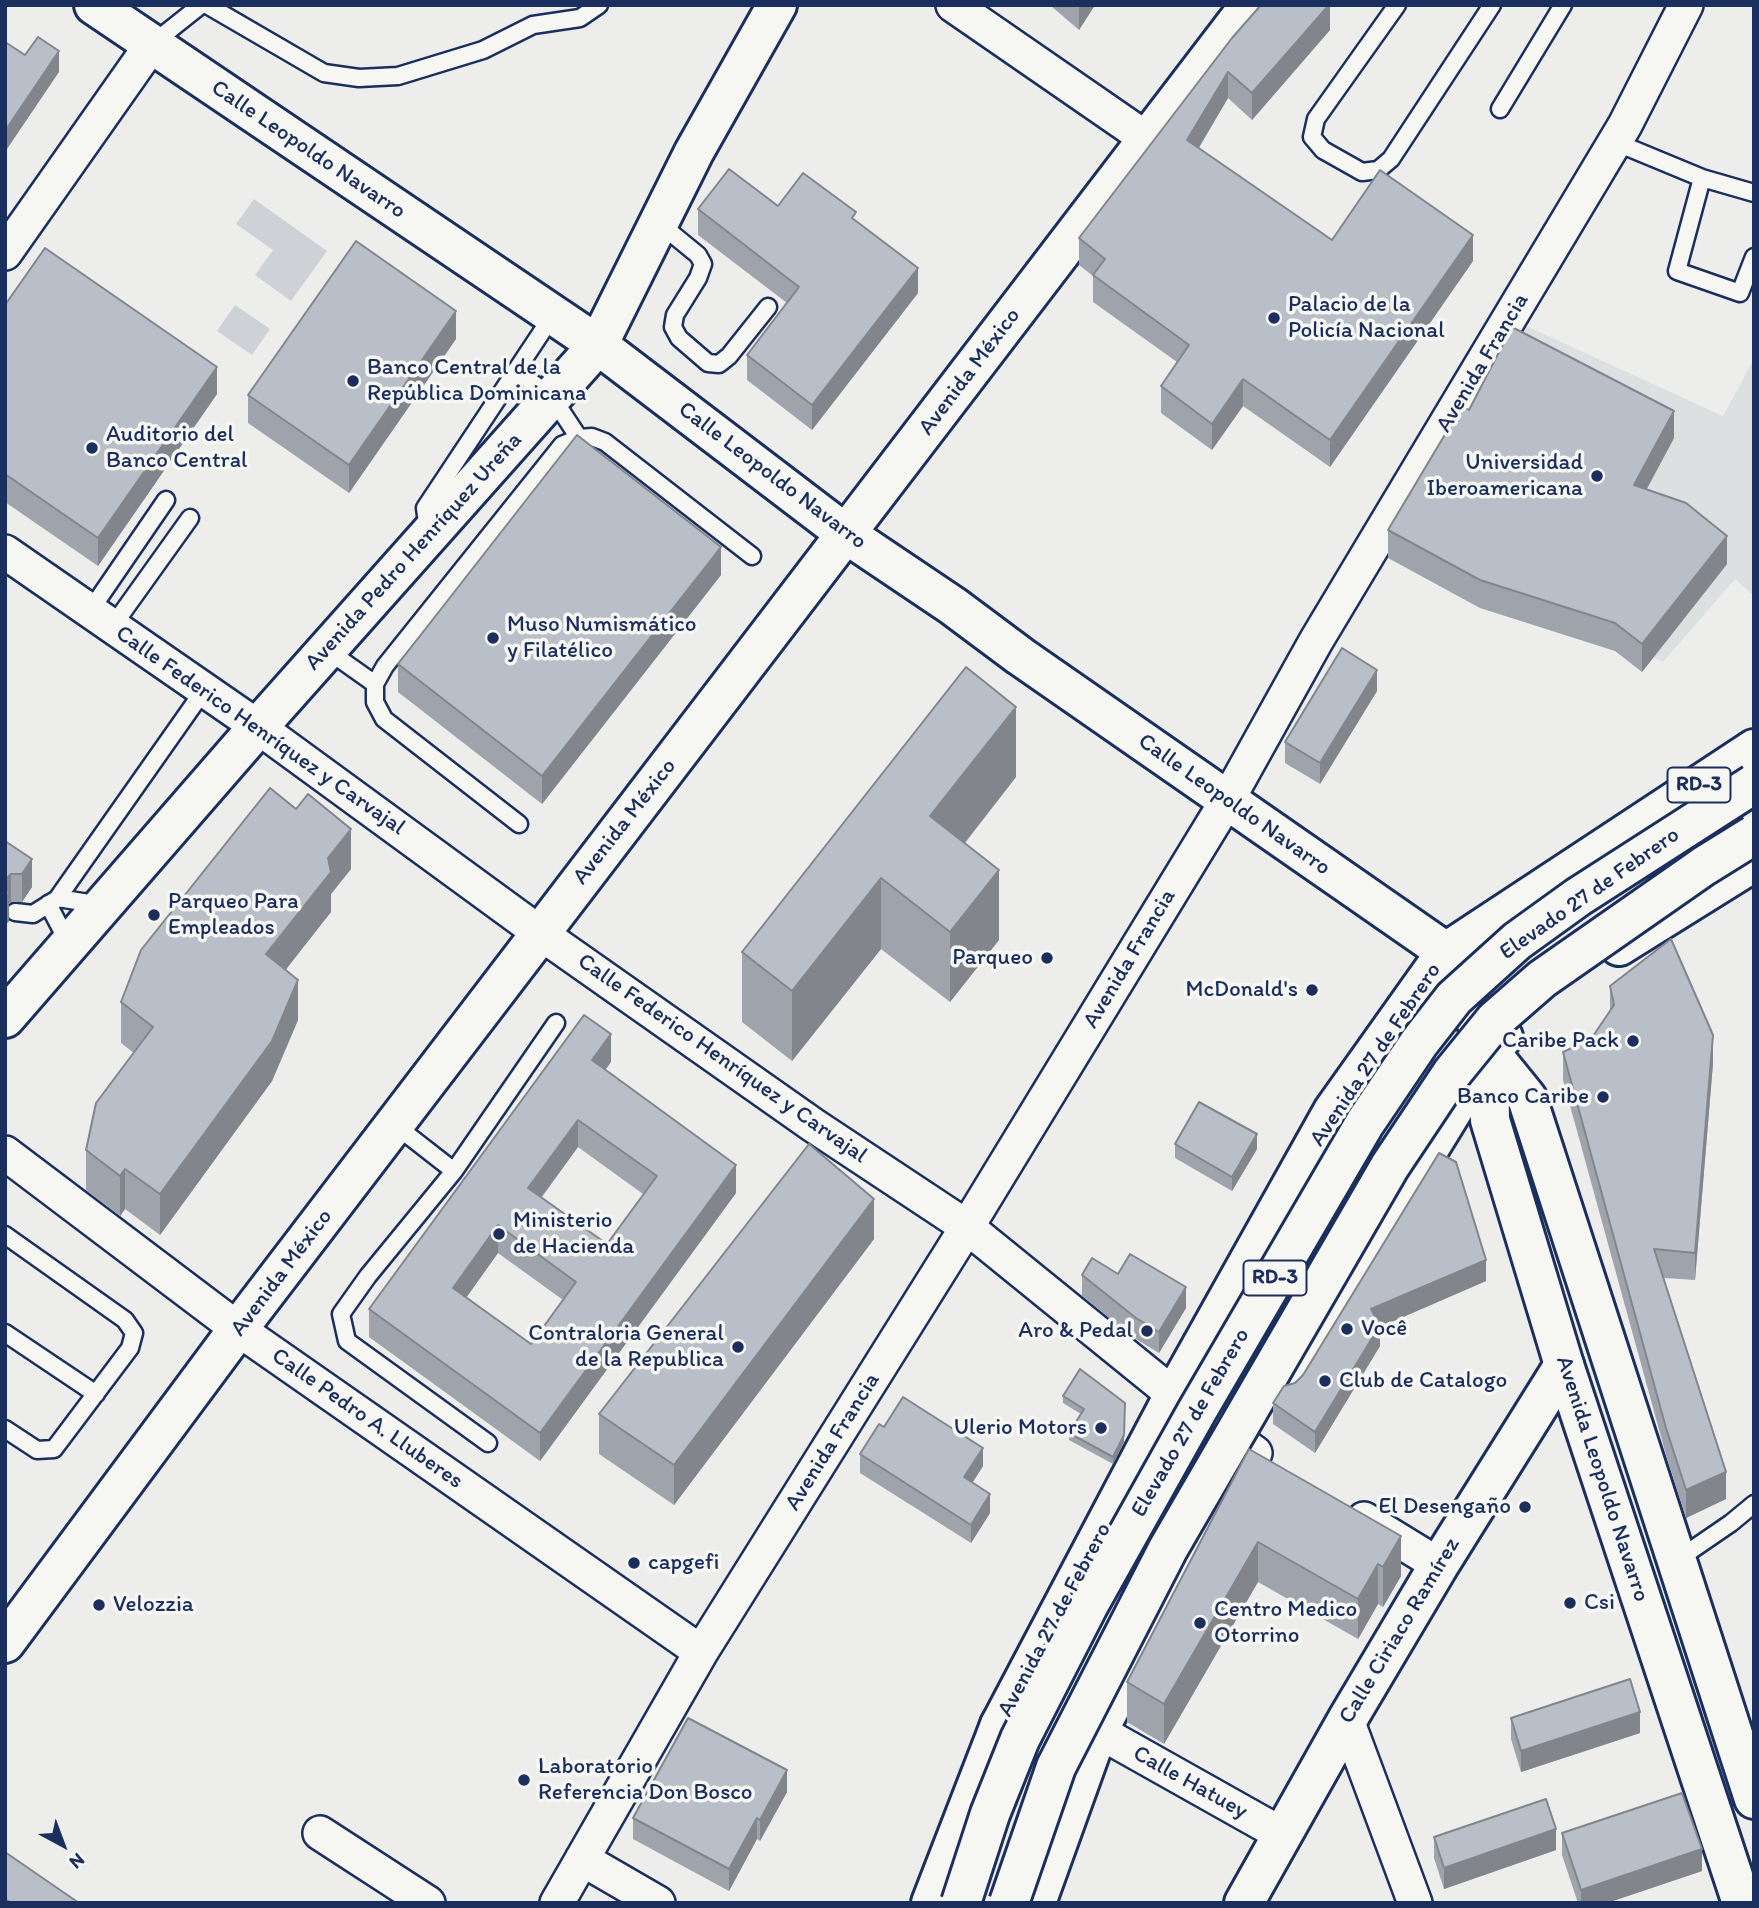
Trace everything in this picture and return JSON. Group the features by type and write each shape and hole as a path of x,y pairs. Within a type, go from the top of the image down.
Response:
{"main road":[{"name":"Calle Leopoldo Navarro","path":"94,5 598,345 846,534 1446,952"},
{"name":"Avenida México","path":"5,1643 238,1329 1250,5"},
{"name":"Avenida Pedro Henríquez Ureña","path":"5,1017 258,727 598,345 768,8"},
{"name":"Avenida 27 de Febrero","path":"947,1903 1000,1725 1174,1395 1334,1111 1446,952 1754,749"},
{"name":"Elevado 27 de Febrero","path":"961,1903 990,1814 1020,1739 1088,1606 1197,1411 1358,1135 1419,1042 1454,998 1517,941 1578,897 1754,784"},
{"path":"1644,822 1623,847 1506,928 1493,946 1491,958 1495,971 1503,979 1517,985 1546,980 1661,906 1693,898"},
{"name":"Elevado 27 de Febrero","path":"1009,1903 1056,1767 1168,1549 1390,1166 1452,1073 1495,1020 1542,979 1704,866 1754,835"},
{"name":"RD-3","path":"1036,1903 1098,1731 1245,1447 1489,1051 1550,991 1693,898 1754,862"},
{"name":"Avenida Leopoldo Navarro","path":"1446,952 1489,1051 1527,1098 1676,1560 1751,1779"},
{"name":"Avenida Leopoldo Navarro","path":"1489,1051 1490,1120 1564,1365 1742,1903"},
{"name":"Calle Ciriaco Ramírez","path":"1244,1903 1347,1720 1439,1565 1564,1365"},
{"path":"932,1903 1000,1725"}],"street":[{"path":"953,5 1147,139"},
{"name":"Avenida Francia","path":"557,1903 701,1652 967,1227 1228,799 1316,641 1615,142 1686,5"},
{"path":"5,253 152,44"},
{"name":"Calle Federico Henríquez y Carvajal","path":"5,552 258,727 540,933 813,1125 967,1227 1174,1395 1245,1447 1280,1468"},
{"name":"Calle Pedro A. Lluberes","path":"5,1153 238,1329 701,1652"},
{"path":"1336,1503 1439,1565"},
{"path":"1347,1720 1415,1903"},
{"name":"Calle Hatuey","path":"1098,1731 1283,1835"},
{"path":"1703,1786 1751,1779"},
{"path":"320,1833 428,1903"},
{"path":"582,1859 658,1903"}],"lane":[{"path":"152,44 201,5"},
{"path":"207,5 324,74 359,78 398,76 483,50 533,25 580,18 599,5"},
{"path":"1397,5 1317,119 1312,137 1323,150 1362,172 1378,170 1391,159 1492,5"},
{"path":"1500,109 1563,5"},
{"path":"1615,142 1702,178 1754,193"},
{"path":"1702,178 1677,271 1740,293 1754,257"},
{"path":"659,223 698,255 703,264 698,278 675,315 673,327 679,338 708,363 719,364 729,356 768,307"},
{"path":"429,535 425,508 553,315"},
{"path":"516,371 552,397 579,438"},
{"path":"519,824 384,719 375,702 375,684 384,666 562,445 579,438 605,442 752,556"},
{"path":"101,619 166,500"},
{"path":"101,619 191,518"},
{"path":"327,650 375,684"},
{"path":"15,912 33,914 53,901 204,690"},
{"path":"53,901 103,905"},
{"path":"53,901 69,944"},
{"path":"488,1443 347,1342 341,1314 368,1276 454,1171 556,1023"},
{"path":"395,1125 454,1171"},
{"path":"5,1235 125,1320 134,1333 130,1348 54,1449 37,1450 5,1429"},
{"path":"5,1333 96,1394"},
{"path":"1676,1560 1754,1504"}],"shaded area":[{"path":"254,199 327,251 291,301 255,275 273,250 236,224"},
{"path":"235,305 270,329 252,355 217,331"},
{"name":"Universidad Iberoamericana","path":"1524,325 1723,416 1754,359 1754,596 1735,579 1663,662 1408,536"}],"building":[{"name":"Palacio de la Policía Nacional","path":"1261,5 1329,5 1252,93 1228,72 1187,140 1332,240 1380,170 1473,235 1330,440 1243,379 1212,424 1161,386 1189,345 1093,275 1105,259 1079,238 1232,38"},
{"path":"38,37 59,51 5,131 5,42 25,55"},
{"path":"729,169 778,206 803,173 856,212 852,218 918,268 812,405 747,355 799,287 698,209"},
{"name":"Banco Central de la República Dominicana","path":"356,241 456,311 349,465 248,395"},
{"name":"Auditorio del Banco Central","path":"45,248 217,367 98,538 5,474 5,305"},
{"name":"Universidad Iberoamericana","path":"1512,327 1674,411 1634,485 1686,503 1727,536 1642,644 1615,623 1480,580 1388,530 1462,406 1469,410"},
{"path":"577,435 721,547 542,776 398,664"},
{"path":"1342,648 1377,670 1320,763 1285,742"},
{"path":"966,667 1016,707 930,816 999,870 950,932 881,878 792,991 742,952"},
{"path":"270,788 296,809 308,794 351,829 328,858 331,872 266,954 298,980 272,1041 160,1194 125,1169 120,1176 86,1150 96,1103 153,1027 121,1002 141,950"},
{"path":"5,841 32,859 22,874 11,874 6,879 5,887"},
{"path":"1671,939 1713,1035 1695,1253 1654,1249 1726,1472 1686,1490 1666,1428 1563,1052 1591,1039 1614,1005 1610,986"},
{"name":"Ministerio de Hacienda","path":"584,1015 611,1034 592,1060 736,1165 540,1433 369,1309","holes":["578,1120 657,1176 607,1244 528,1188","498,1225 576,1282 531,1344 453,1288"]},
{"path":"1199,1102 1257,1134 1232,1177 1175,1144"},
{"name":"Contraloria General de la Republica","path":"809,1144 874,1199 674,1465 599,1414"},
{"path":"1439,1153 1456,1162 1486,1260 1371,1309 1380,1325 1315,1432 1273,1403 1284,1386 1295,1383 1303,1375"},
{"path":"1130,1254 1186,1287 1159,1332 1136,1318 1082,1275 1092,1258 1118,1274"},
{"name":"Ulerio Motors","path":"1080,1369 1125,1403 1124,1435 1113,1457 1069,1433 1084,1409 1063,1396"},
{"path":"903,1397 983,1448 964,1477 990,1494 971,1525 860,1454 879,1424 884,1427"},
{"path":"1249,1449 1401,1536 1383,1567 1378,1564 1358,1599 1258,1542 1164,1704 1127,1682"},
{"path":"1630,1679 1640,1712 1521,1751 1511,1718"},
{"path":"688,1718 787,1770 729,1869 633,1818"},
{"path":"1682,1793 1702,1849 1581,1890 1562,1833"},
{"path":"1546,1799 1556,1829 1444,1868 1434,1837"},
{"path":"5,1852 79,1903 11,1903 5,1899"}],"place":[{"name":"Palacio de la Policía Nacional","path":"1274,318"},
{"name":"Banco Central de la República Dominicana","path":"353,381"},
{"name":"Auditorio del Banco Central","path":"92,448"},
{"name":"Universidad Iberoamericana","path":"1597,476"},
{"name":"Muso Numismático y Filatélico","path":"493,638"},
{"name":"Parqueo Para Empleados","path":"154,915"},
{"name":"Parqueo","path":"1047,958"},
{"name":"McDonald's","path":"1312,990"},
{"name":"Caribe Pack","path":"1633,1041"},
{"name":"Banco Caribe","path":"1603,1097"},
{"name":"Ministerio de Hacienda","path":"499,1234"},
{"name":"Você","path":"1347,1329"},
{"name":"Aro & Pedal","path":"1147,1331"},
{"name":"Contraloria General de la Republica","path":"738,1347"},
{"name":"Club de Catalogo","path":"1325,1381"},
{"name":"Ulerio Motors","path":"1101,1428"},
{"name":"El Desengaño","path":"1525,1507"},
{"name":"capgefi","path":"634,1563"},
{"name":"Csi","path":"1570,1603"},
{"name":"Velozzia","path":"99,1605"},
{"name":"Centro Medico Otorrino","path":"1200,1623"},
{"name":"Laboratorio Referencia Don Bosco","path":"524,1780"}]}
